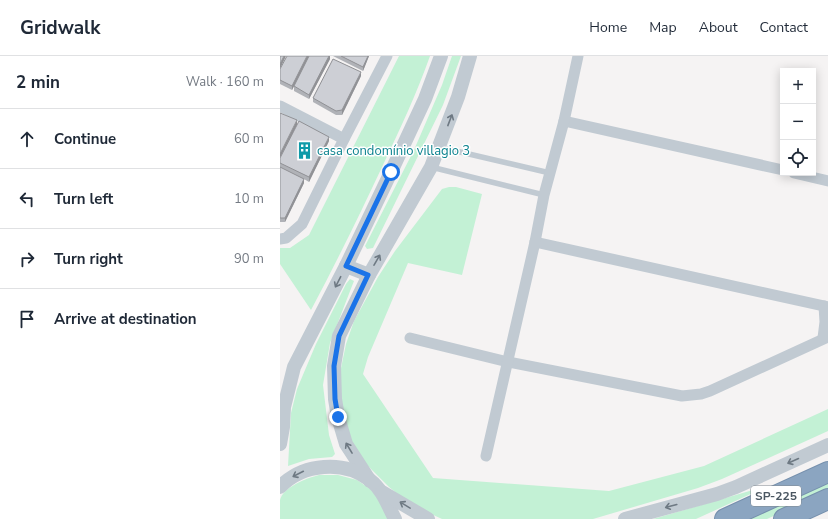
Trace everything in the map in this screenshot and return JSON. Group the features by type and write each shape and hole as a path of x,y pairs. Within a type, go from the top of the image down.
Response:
{"highway":[{"name":"SP-225","path":"725,519 828,472"},
{"name":"SP-225","path":"784,519 828,499"}],"street":[{"path":"283,239 302,224 387,56"},
{"path":"280,444 284,407 294,367 346,266 424,99 441,56"},
{"path":"395,519 381,492 370,480 346,444 338,417 335,399 334,366 339,336 368,275 430,167 439,147 458,97 470,56"},
{"path":"486,456 535,242 544,195 564,121 578,56"},
{"path":"280,106 344,139"},
{"path":"564,121 780,169"},
{"path":"807,176 828,181"},
{"path":"410,338 508,362 672,395 692,395 710,391 825,338 826,307 535,242"},
{"path":"346,266 368,275"},
{"path":"625,519 717,494 736,487 828,445"},
{"path":"280,487 284,482 301,472 321,466 342,468 357,473 370,480"},
{"path":"381,492 428,519"}],"lane":[{"path":"439,147 550,173"},
{"path":"430,167 544,195"}],"green space":[{"path":"399,56 430,56 414,97 389,151 348,238 311,310 280,264 280,248 290,248 309,235"},
{"path":"452,56 461,56 443,105 373,248 367,249 365,246 414,150 442,85"},
{"path":"456,187 482,194 462,275 408,263 368,357 363,374 433,478 609,491 704,466 828,409 828,431 722,479 698,488 593,519 442,519 418,508 404,499 389,487 363,461 346,431 340,391 341,368 346,344 354,321 378,277 395,251 442,189"},
{"path":"350,279 354,281 330,343 323,385 329,435 335,454 332,457 309,459 288,466 291,413 297,389 316,344 346,284"},
{"path":"319,475 338,475 357,480 373,491 384,507 388,519 280,519 280,500 282,495 290,487 308,478"},
{"path":"828,480 828,491 767,519 741,519"},
{"path":"753,490 755,492 696,519 653,519"}],"building":[{"path":"280,56 284,56 280,64"},
{"path":"287,56 307,56 292,86 280,80 280,69"},
{"path":"309,56 329,56 309,95 294,86"},
{"path":"341,56 368,56 363,67"},
{"name":"casa condomínio villagio 3","path":"333,59 361,72 342,110 336,111 313,98"},
{"name":"casa condomínio villagio 3","path":"280,113 297,120 280,154"},
{"name":"casa condomínio villagio 3","path":"299,121 329,137 309,177 280,163 280,158"},
{"name":"casa condomínio villagio 3","path":"280,167 304,179 285,218 280,218"}],"place":[{"name":"casa condomínio villagio 3","path":"304,151"}],"route":[{"path":"338,417 335,399 334,366 339,336 368,275 346,266 391,172"}]}
